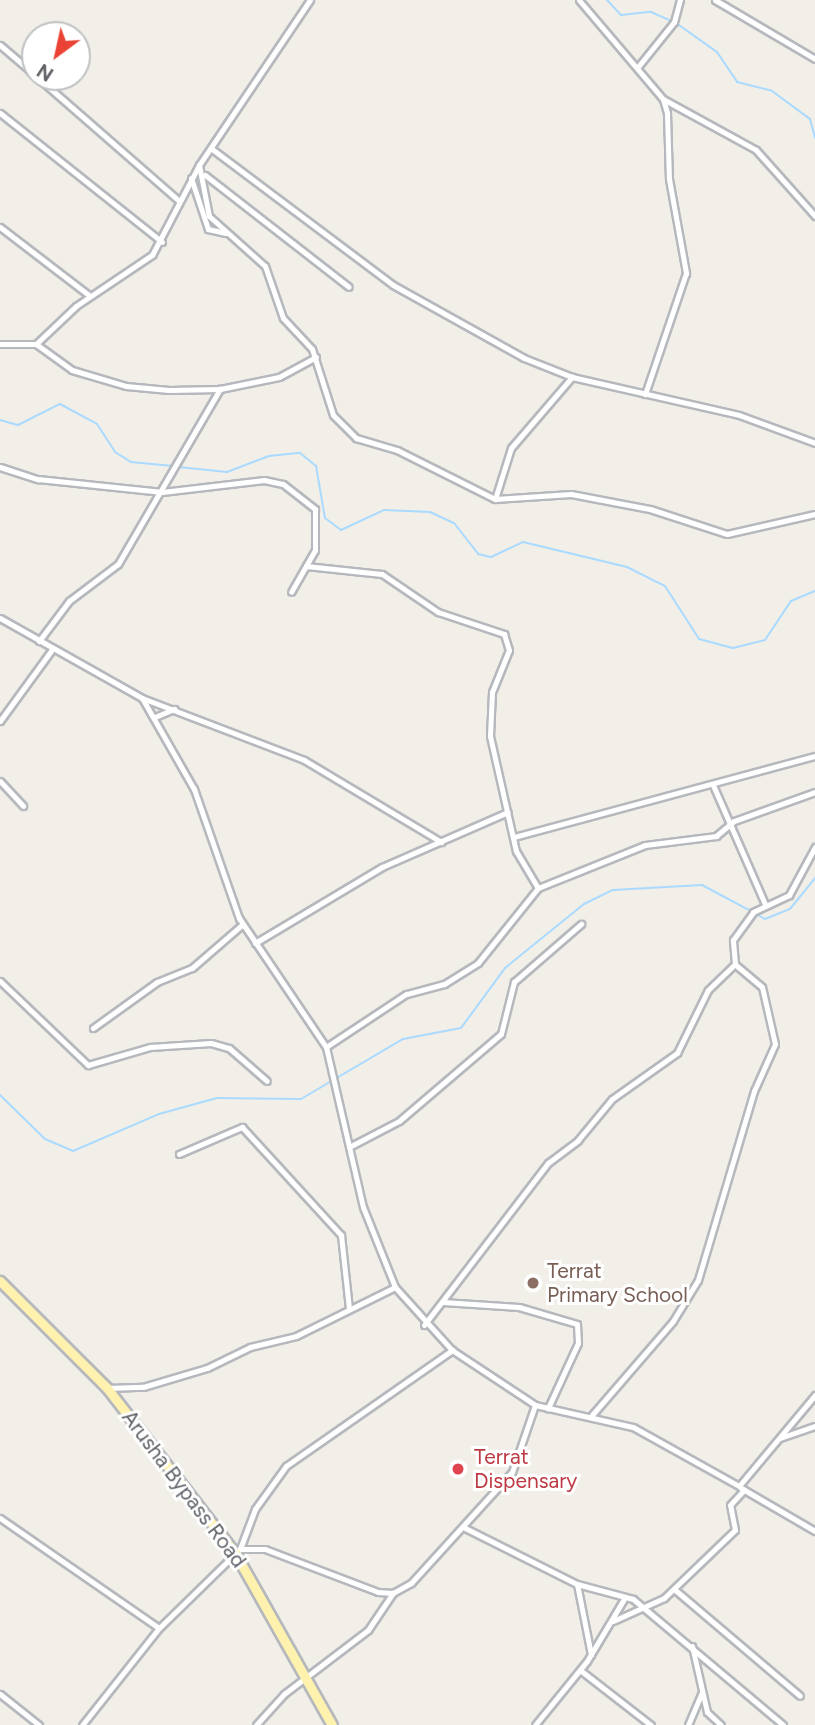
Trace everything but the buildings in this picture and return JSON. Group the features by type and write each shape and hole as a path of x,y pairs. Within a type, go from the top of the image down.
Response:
{"main road":[{"name":"Arusha Bypass Road","path":"0,1281 107,1388 237,1551 332,1725"}],"street":[{"path":"36,344 90,296 142,264 162,242 178,200 191,178 310,0"},
{"path":"579,0 663,99 756,150 815,216"},
{"path":"637,68 674,22 680,0"},
{"path":"716,0 815,59"},
{"path":"0,45 21,63"},
{"path":"53,91 178,200"},
{"path":"645,394 686,273 663,99"},
{"path":"0,113 162,242"},
{"path":"212,149 393,285 572,377 739,415 815,443"},
{"path":"199,165 205,175 349,287"},
{"path":"205,175 209,216 265,266 284,318 316,357 328,402 347,433 397,450 495,499 571,494 650,509 727,534 815,514"},
{"path":"191,178 208,229 226,233"},
{"path":"0,227 90,296"},
{"path":"0,344 36,344 72,370 126,386 220,389 279,377 316,357"},
{"path":"495,499 511,448 572,377"},
{"path":"39,641 69,601 118,564 220,389"},
{"path":"0,467 38,479 162,492 264,480 283,484 315,509 315,550 290,592"},
{"path":"306,566 383,574 438,612 504,634 509,650 492,692 490,736 526,876 538,888"},
{"path":"0,618 142,698 304,760 441,842"},
{"path":"0,722 53,648"},
{"path":"142,698 194,789 243,924 326,1047 374,1244 395,1287 424,1325 452,1350 535,1405 592,1415 633,1427 815,1531"},
{"path":"155,717 174,709"},
{"path":"514,837 815,756"},
{"path":"0,781 23,806"},
{"path":"713,785 765,904"},
{"path":"326,1047 406,994 444,985 478,963 538,888 645,845 716,836 728,824 815,792"},
{"path":"255,943 382,867 508,812"},
{"path":"424,1325 548,1163 583,1135 612,1099 677,1053 708,990 735,964 735,932 765,904 789,895 815,847"},
{"path":"93,1028 157,982 192,968 243,924"},
{"path":"349,1147 399,1121 501,1034 514,982 581,924"},
{"path":"592,1415 689,1298 754,1091 773,1056 762,987 735,964"},
{"path":"0,981 88,1065 150,1047 211,1043 229,1048 267,1081"},
{"path":"179,1154 242,1127 341,1235 349,1309"},
{"path":"107,1388 143,1387 198,1371 349,1309 395,1287"},
{"path":"443,1302 519,1307 577,1324 578,1343 548,1408"},
{"path":"82,1725 159,1628 237,1551 255,1509 286,1466 452,1350"},
{"path":"733,1500 815,1396"},
{"path":"256,1725 307,1677 368,1630 393,1593 411,1583 465,1528 512,1472 535,1405"},
{"path":"780,1438 815,1426"},
{"path":"613,1621 674,1589 737,1529 730,1481"},
{"path":"0,1518 159,1628"},
{"path":"465,1528 578,1584 644,1607 783,1725"},
{"path":"237,1551 265,1549 345,1583 393,1593"},
{"path":"578,1584 591,1655"},
{"path":"674,1589 800,1696"},
{"path":"535,1725 591,1655 624,1600"},
{"path":"692,1646 707,1712"},
{"path":"580,1670 651,1725"},
{"path":"688,1725 693,1705 702,1692"},
{"path":"0,1694 38,1725"},
{"path":"693,1705 707,1712 721,1725"}],"waterway":[{"path":"607,0 621,15 651,12 671,21"},
{"path":"676,23 717,52 737,82 772,91 810,119 815,138"},
{"path":"0,420 18,425 60,404 97,424 115,452 131,462 173,466"},
{"path":"179,467 227,472 269,456 300,453 316,466 325,518 341,530 384,510 430,512 454,523 478,554 491,557 523,542 627,567 665,586 699,639 733,648 765,640 791,601 815,591"},
{"path":"756,914 765,919 790,909 815,878"},
{"path":"0,1095 45,1139 73,1151 159,1114 217,1098 301,1099 403,1039 461,1028 505,968 584,904 613,890 702,885 751,911"}],"place":[{"name":"Terrat Primary School","path":"533,1283"},
{"name":"Terrat Dispensary","path":"458,1469"}]}
